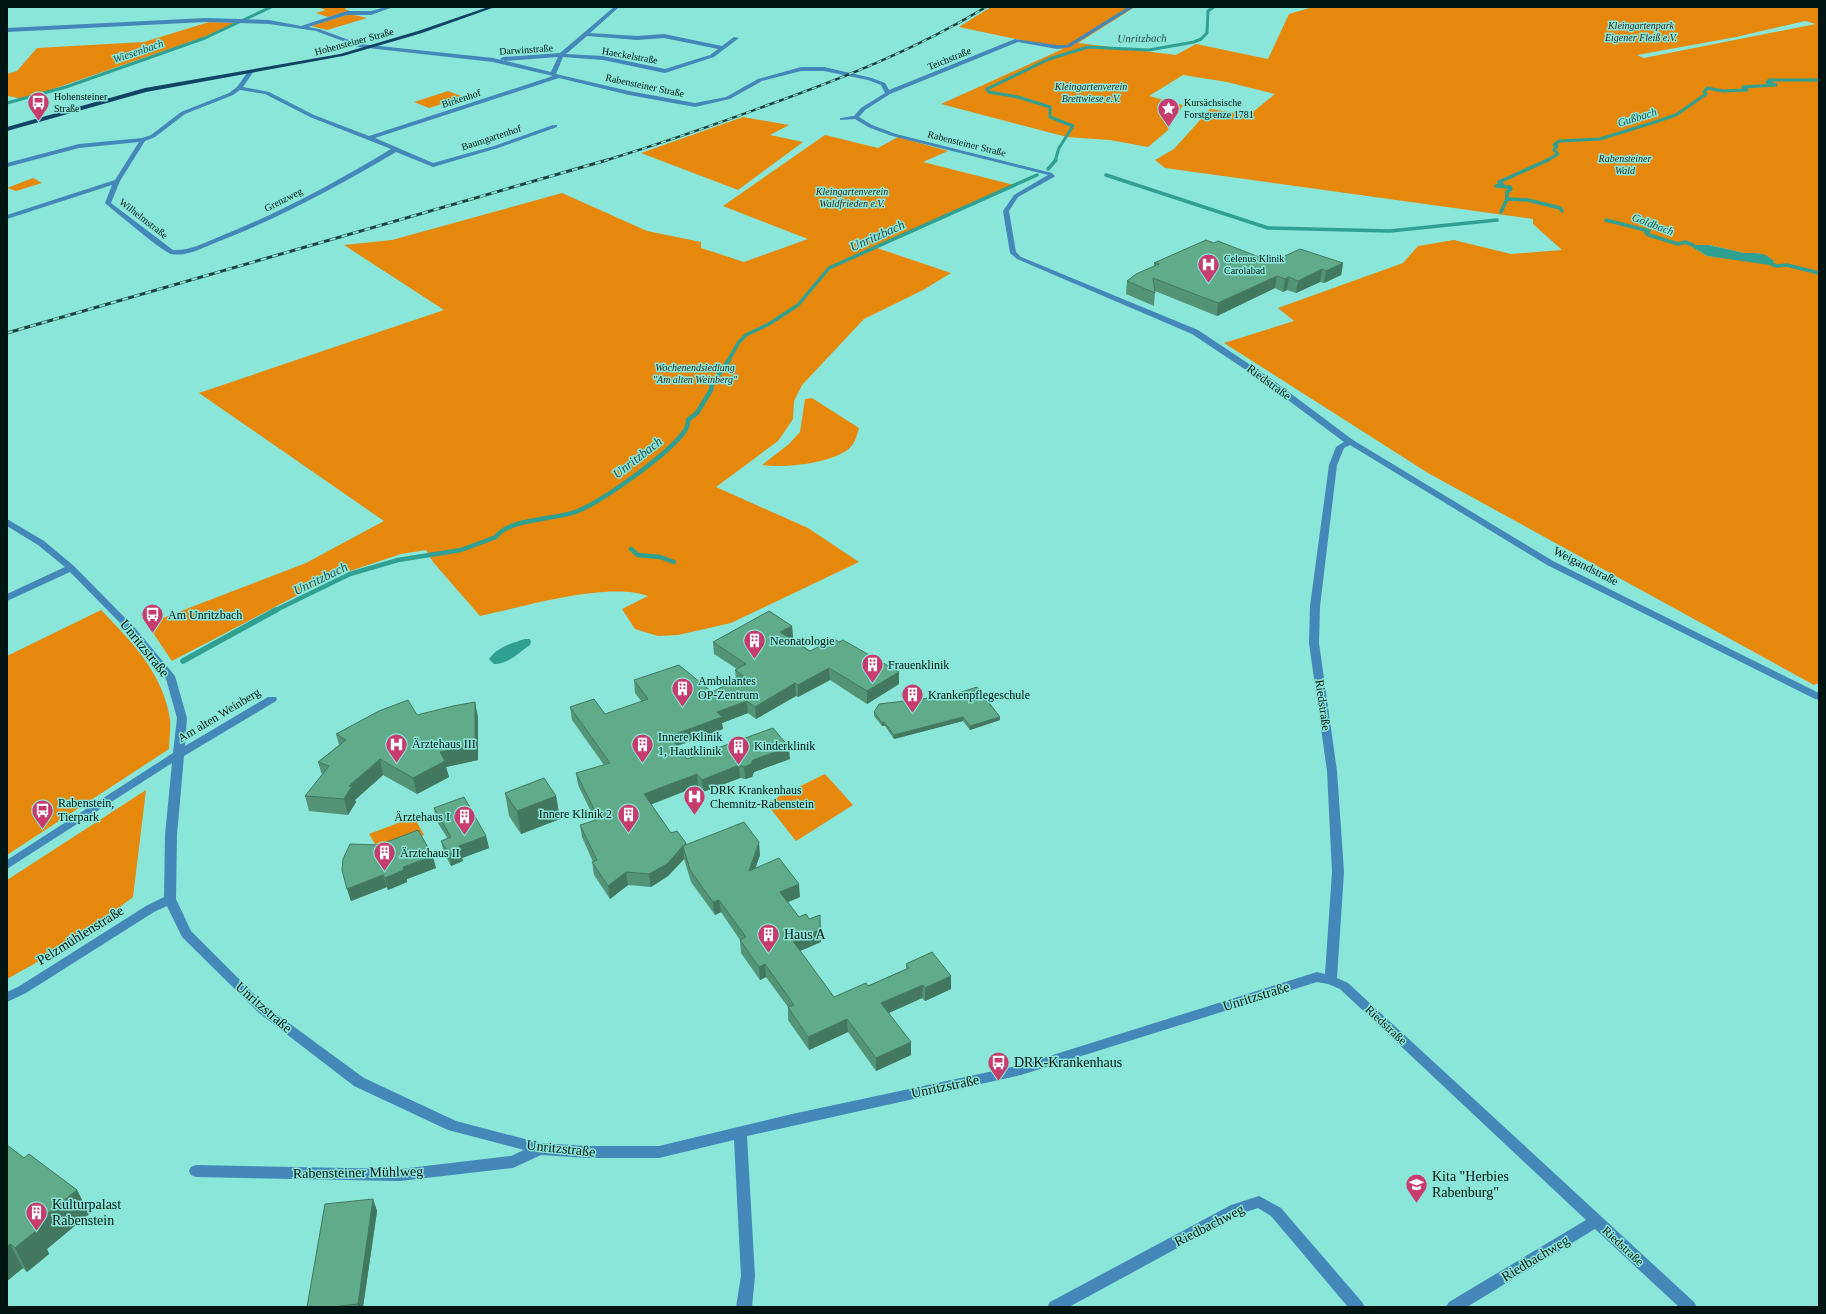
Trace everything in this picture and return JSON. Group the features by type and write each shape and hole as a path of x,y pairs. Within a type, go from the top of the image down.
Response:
{"main road":[{"name":"Hohensteiner Straße","path":"7,129 127,94 326,58 371,47 493,7"}],"street":[{"path":"303,27 347,13 371,12 391,7"},
{"name":"Darwinstraße","path":"553,74 561,55 617,7"},
{"name":"Teichstraße","path":"888,93 1017,40 1057,47 1068,46 1132,7"},
{"name":"Rabensteiner Straße","path":"7,30 205,20 269,22 303,27 330,34 359,46 493,60 636,95 695,105 728,98 760,80 801,69 824,69 870,79 883,84 888,93"},
{"path":"585,34 637,38 664,36 722,48"},
{"name":"Haeckelstraße","path":"561,55 603,58 665,71 712,56 736,38"},
{"name":"Darwinstraße","path":"493,60 561,55"},
{"name":"Wilhelmstraße","path":"176,254 170,252 108,203 117,182 143,140 153,136 184,113 232,94 239,88 251,72"},
{"name":"Birkenhof","path":"369,138 559,76"},
{"path":"239,88 267,93 312,116 369,138 394,150"},
{"path":"842,119 856,117 863,109 888,93"},
{"name":"Rabensteiner Straße","path":"856,117 870,126 894,135 1038,170 1052,176"},
{"name":"Baumgartenhof","path":"394,150 433,165 496,147 555,126"},
{"path":"7,165 79,146 143,140"},
{"name":"Grenzweg","path":"176,254 184,253 243,230 279,213 347,178 394,150"},
{"name":"Riedstraße","path":"1052,176 1012,200 1006,211 1013,253 1019,258 1195,332 1267,380 1350,442 1340,447 1333,465 1315,606 1314,643 1332,771 1338,872 1331,980 1344,986 1689,1307"},
{"path":"7,217 117,182"},
{"name":"Weigandstraße","path":"1350,442 1550,563 1819,697"},
{"name":"Unritzstraße","path":"7,522 41,543 71,568 132,630 170,678 182,718 180,754 171,835 170,899 186,934 263,1010 359,1082 453,1126 540,1148 587,1152 659,1152 740,1132 1021,1070 1317,977 1331,980"},
{"path":"7,598 71,568"},
{"name":"Am alten Weinberg","path":"180,754 272,699"},
{"path":"7,865 180,754"},
{"name":"Pelzmühlenstraße","path":"7,997 22,990 150,909 170,899"},
{"path":"740,1132 748,1276 744,1307"},
{"name":"Rabensteiner Mühlweg","path":"196,1171 400,1175 513,1162 540,1148"},
{"name":"Riedbachweg","path":"1055,1307 1236,1209 1259,1202 1276,1212 1357,1307"},
{"name":"Riedbachweg","path":"1454,1307 1596,1221"}],"green space":[{"path":"317,7 346,7 345,9 350,11 328,17 316,13 326,10"},
{"path":"991,7 1135,7 1078,43 1176,55 1196,44 1268,59 1289,14 1313,7 1819,7 1819,683 1814,685 1428,473 1224,343 1294,321 1278,308 1403,263 1418,246 1454,240 1511,254 1562,250 1533,224 1533,219 1165,168 1155,160 1174,149 1210,109 1249,115 1275,94 1227,82 1183,75 1149,96 1183,105 1167,131 1148,147 1110,140 1067,137 941,104 1063,49 959,27","holes":["1805,21 1816,24 1644,58 1637,55 1736,37","1709,245 1744,253 1756,253 1774,261 1773,263 1764,264 1761,262 1707,256 1692,247"]},
{"path":"350,14 367,18 327,30 311,26"},
{"path":"209,22 236,23 204,37 24,99 7,96 7,74 17,71 37,48 144,42"},
{"path":"448,91 464,97 429,108 414,102"},
{"path":"743,117 789,125 770,135 803,142 738,190 641,153"},
{"path":"825,135 878,148 898,137 948,151 923,162 1014,185 874,247 951,273 923,290 864,319 802,385 794,401 793,419 778,441 716,487 808,528 859,562 731,623 678,635 658,636 635,629 622,609 648,596 631,592 588,593 480,616 433,562 426,550 401,554 332,577 172,661 147,624 306,563 384,521 199,393 444,310 344,245 392,240 562,193 647,231 701,242 701,248 744,262 808,239 723,206"},
{"path":"33,178 42,183 16,191 7,188"},
{"path":"812,398 859,428 853,444 846,451 817,462 782,466 762,465 789,444 800,432 805,399"},
{"path":"101,610 134,646 153,672 166,702 170,719 169,749 7,855 7,656"},
{"path":"825,774 853,805 796,841 766,803"},
{"path":"146,790 133,897 75,941 7,979 7,880"},
{"path":"414,817 424,835 380,852 369,834"}],"shaded area":[{"path":"1693,245 1709,245 1744,253 1756,253 1766,255 1774,261 1770,265 1707,256 1692,247"},
{"path":"525,639 530,639 530,645 513,658 499,664 494,664 489,659 500,648"}],"building":[{"path":"1206,240 1214,243 1218,241 1272,262 1300,249 1343,263 1326,271 1322,269 1298,281 1289,277 1285,279 1277,276 1218,303 1153,278 1155,293 1127,281 1136,274 1159,264 1154,263"},
{"path":"769,611 792,626 780,632 810,651 834,639 839,642 843,640 899,672 867,691 829,668 798,685 795,683 755,707 747,701 717,712 722,717 670,736 687,759 773,728 789,747 753,760 751,764 744,767 739,765 702,780 697,774 644,794 671,833 677,831 686,843 667,864 649,874 626,872 608,886 592,862 597,860 580,825 599,819 576,773 610,763 570,707 594,699 605,714 648,699 634,680 679,665 712,692 744,676 735,670 746,664 713,642"},
{"name":"Krankenpflegeschule","path":"977,687 1000,717 970,726 963,717 894,735 874,712 879,704 930,698 933,701"},
{"name":"Ärztehaus III","path":"408,700 417,715 475,702 475,745 440,752 445,761 413,778 380,759 349,786 352,786 344,799 305,796 329,766 318,762 346,740 336,734 379,711"},
{"path":"544,778 556,796 517,811 505,793"},
{"name":"Ärztehaus I","path":"464,797 486,836 459,846 460,849 449,854 441,841 451,837 434,808"},
{"name":"Haus A","path":"744,822 759,842 749,871 779,858 799,884 780,892 799,917 806,914 809,919 820,915 820,930 793,941 834,997 866,983 868,986 909,968 906,964 932,952 951,976 925,988 923,985 881,1003 911,1042 876,1058 847,1019 808,1037 788,1007 794,1005 765,964 759,967 740,940 746,937 719,900 713,902 690,870 683,846"},
{"name":"Ärztehaus II","path":"418,830 433,856 403,867 404,870 385,878 383,875 347,889 342,870 343,859 350,844 379,845"},
{"path":"7,1145 24,1158 29,1154 77,1190 32,1226 37,1230 15,1248 10,1244 7,1247"},
{"path":"373,1199 358,1304 333,1307 307,1307 325,1204"}],"waterway":[{"name":"Wiesenbach","path":"7,103 66,87 205,38 271,7"},
{"name":"Unritzbach","path":"1055,161 1059,148 1073,126 1050,117 1050,107 1018,97 989,92 987,89 1049,59 1088,47 1149,50 1194,42 1201,39 1207,33 1208,11 1214,7"},
{"name":"Gußbach","path":"1547,161 1558,154 1554,150 1557,146 1554,145 1559,141 1600,139 1676,115 1706,94 1704,92 1707,88 1723,91 1747,90 1743,87 1776,85 1767,82 1769,80 1819,80"},
{"name":"Unritzbach","path":"1048,169 1056,160"},
{"name":"Gußbach","path":"1507,199 1507,192 1511,189 1510,187 1496,186 1503,185 1499,182 1547,161"},
{"name":"Unritzbach","path":"728,361 739,342 746,335 769,324 798,305 829,268 1037,175"},
{"path":"1106,175 1268,228 1390,231 1497,220"},
{"name":"Gußbach","path":"1501,212 1507,199"},
{"name":"Goldbach","path":"1507,199 1528,200 1560,208 1562,211"},
{"name":"Goldbach","path":"1606,220 1649,231 1646,233 1649,235 1678,244 1685,242 1693,245"},
{"name":"Goldbach","path":"1771,264 1777,266 1787,265 1819,273"},
{"name":"Unritzbach","path":"276,610 350,574 398,560 461,550 496,537 502,531 511,526 534,520 569,514 590,505 604,497 653,462 678,439 687,428 688,420 697,413 711,390 712,384 729,360"},
{"path":"631,549 638,555 660,557 674,562"},
{"name":"Unritzbach","path":"183,661 276,610"}],"railway":[{"path":"604,161 727,120 852,73 879,62 933,36 986,7"},
{"path":"7,333 607,160"}],"place":[{"name":"Hohensteiner Straße","path":"39,122"},
{"name":"Kursächsische Forstgrenze 1781","path":"1168,128"},
{"name":"Celenus Klinik Carolabad","path":"1209,284"},
{"name":"Am Unritzbach","path":"152,634"},
{"name":"Neonatologie","path":"755,660"},
{"name":"Frauenklinik","path":"873,684"},
{"name":"Ambulantes OP-Zentrum","path":"683,708"},
{"name":"Krankenpflegeschule","path":"913,714"},
{"name":"Ärztehaus III","path":"397,764"},
{"name":"Innere Klinik 1, Hautklinik","path":"643,764"},
{"name":"Kinderklinik","path":"738,766"},
{"name":"DRK Krankenhaus Chemnitz-Rabenstein","path":"694,816"},
{"name":"Rabenstein, Tierpark","path":"42,830"},
{"name":"Innere Klinik 2","path":"628,834"},
{"name":"Ärztehaus I","path":"465,836"},
{"name":"Ärztehaus II","path":"384,872"},
{"name":"Haus A","path":"768,954"},
{"name":"DRK-Krankenhaus","path":"999,1082"},
{"name":"Kita \"Herbies Rabenburg\"","path":"1417,1204"},
{"name":"Kulturpalast Rabenstein","path":"37,1232"}],"park label":[{"name":"Kleingartenpark Eigener Fleiß e.V.","path":"1641,30"},
{"name":"Kleingartenverein Brettwiese e.V.","path":"1091,92"},
{"name":"Rabensteiner Wald","path":"1625,164"},
{"name":"Kleingartenverein Waldfrieden e.V.","path":"852,196"},
{"name":"Wochenendsiedlung \"Am alten Weinberg\"","path":"695,372"}]}
